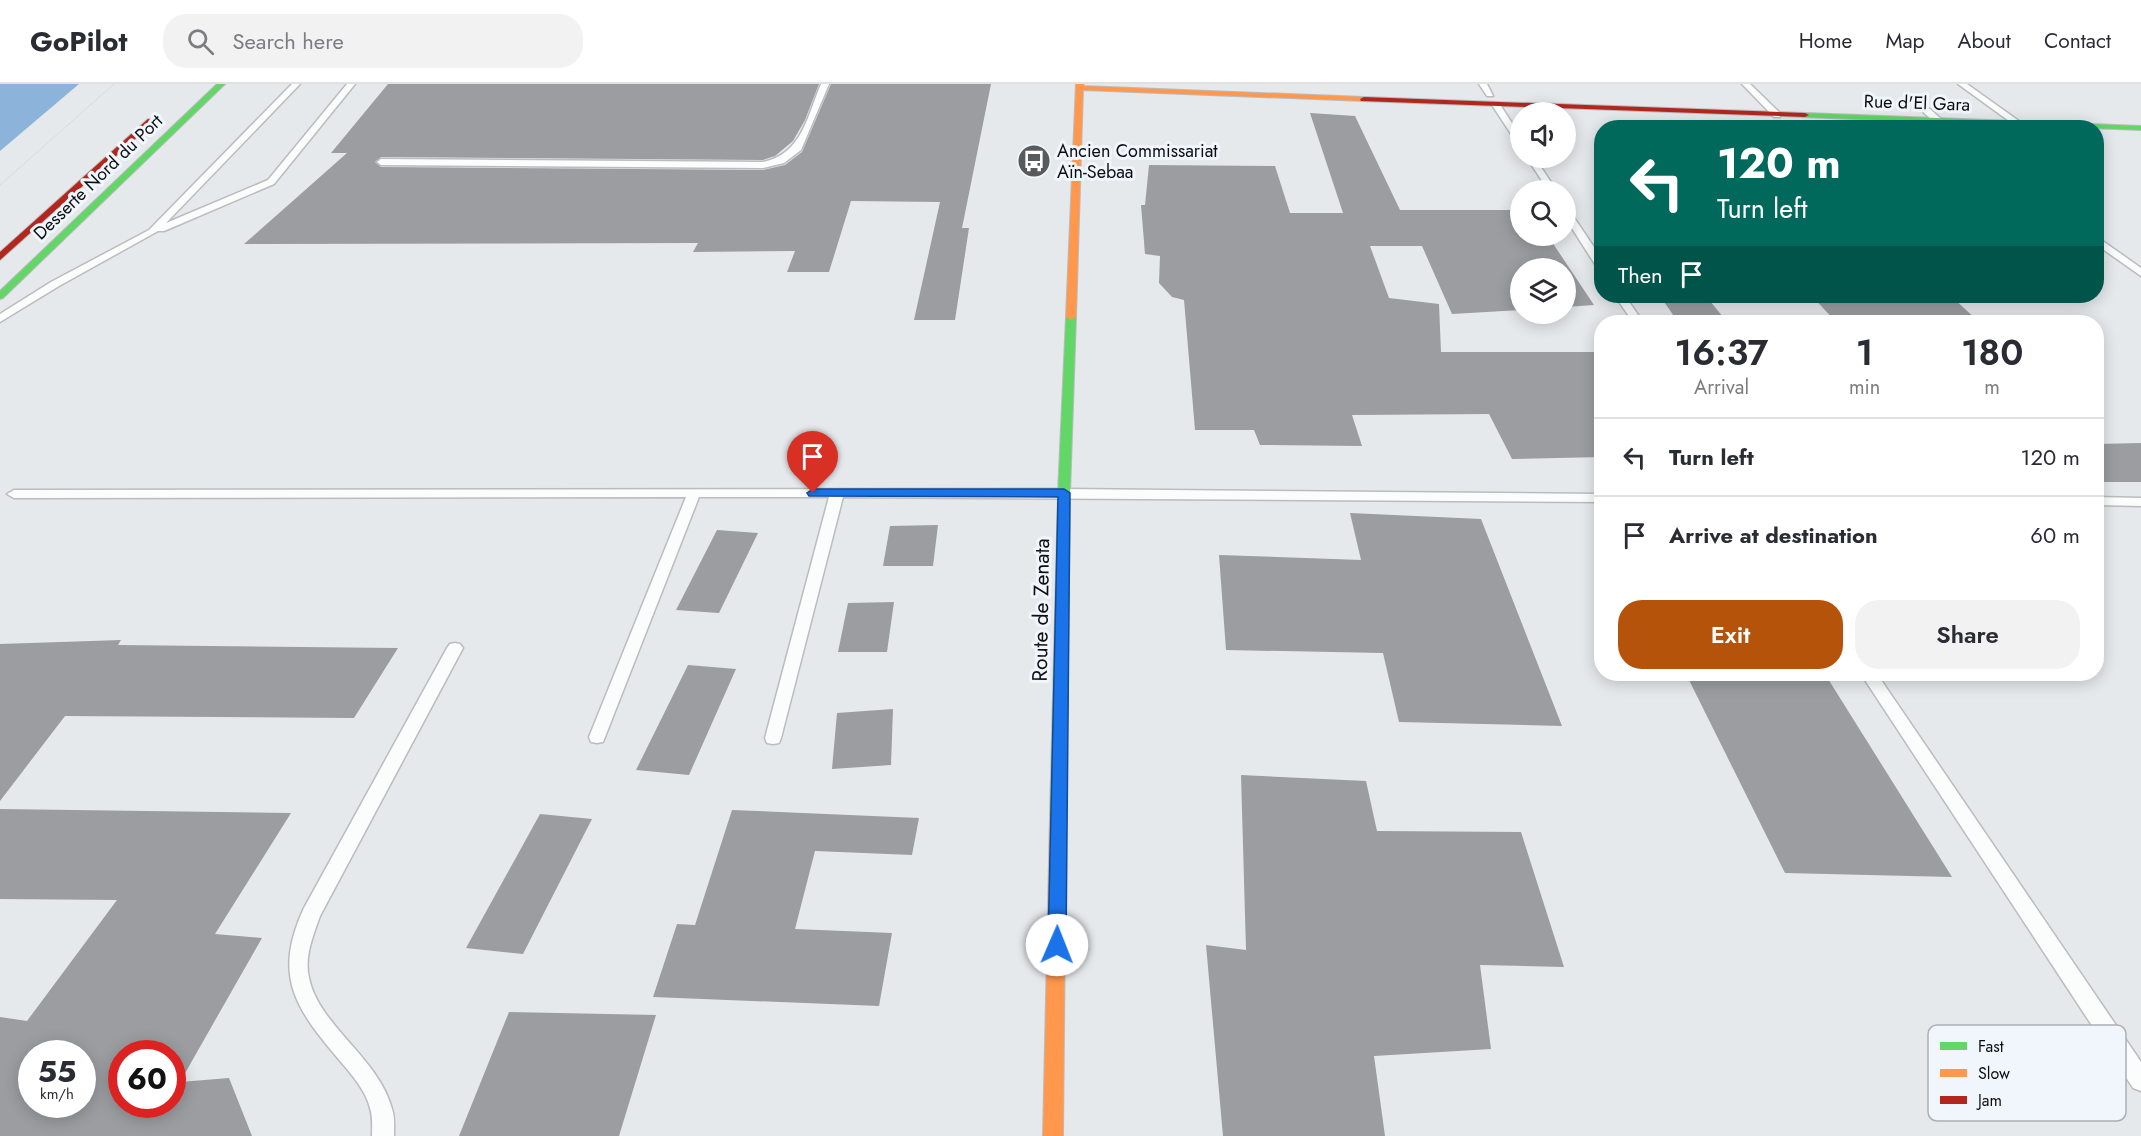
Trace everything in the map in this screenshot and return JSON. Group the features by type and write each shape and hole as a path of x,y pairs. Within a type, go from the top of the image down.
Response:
{"street":[{"name":"Desserte Nord du Port","path":"0,296 221,84"},
{"name":"Rue d'El Gara","path":"1251,84 2141,119"},
{"name":"Rue d'El Gara","path":"1080,86 1490,94 1869,120"},
{"name":"Route de Zenata","path":"1053,1136 1064,493 1080,86"},
{"name":"Desserte Nord du Port","path":"0,257 158,116"},
{"name":"Rue d'El Gara","path":"2104,127 2141,129"}],"lane":[{"path":"152,232 296,84"},
{"path":"0,319 55,284 152,232 271,182 351,84"},
{"path":"381,162 763,165 781,162 798,148 825,84"},
{"path":"1746,84 1777,115"},
{"path":"1962,84 2013,120"},
{"path":"1490,94 1510,126"},
{"path":"1927,111 1938,120"},
{"path":"1576,227 1594,255"},
{"path":"2104,245 2141,273"},
{"path":"597,737 694,493"},
{"path":"773,738 837,493"},
{"path":"14,494 1064,493 1594,498"},
{"path":"2104,501 2141,501"},
{"path":"383,1136 385,1121 375,1089 319,1021 304,997 299,976 299,951 311,914 454,648"},
{"path":"1874,681 2104,1025"},
{"path":"2126,1059 2141,1081"}],"water":[{"path":"0,84 114,84 0,185"}],"pier":[{"path":"79,84 114,84 0,185 0,151"}],"building":[{"path":"388,84 819,84 805,120 793,141 775,156 763,160 381,157 375,162 381,167 763,170 785,165 802,152 831,84 991,84 962,228 969,228 955,320 914,320 940,202 851,201 829,272 787,272 795,251 693,252 698,243 244,244 347,153 331,153"},
{"path":"1310,113 1355,116 1400,210 1510,210 1510,246 1555,246 1563,258 1510,258 1510,311 1452,314 1422,246 1370,246 1389,298 1439,304 1441,352 1594,352 1594,457 1512,459 1489,414 1352,415 1362,446 1260,445 1254,430 1195,430 1184,300 1172,297 1159,283 1160,256 1145,254 1141,205 1145,205 1149,165 1275,166 1290,213 1343,213"},
{"path":"1576,278 1594,305 1576,306"},
{"path":"1665,303 1712,303 1721,315 1673,315"},
{"path":"1818,303 1959,303 1971,315 1830,315"},
{"path":"2141,443 2141,482 2104,482 2104,444"},
{"path":"1350,513 1481,519 1562,726 1399,722 1383,653 1226,650 1219,555 1361,560"},
{"path":"938,525 933,566 883,566 890,526"},
{"path":"717,530 758,533 719,613 676,610"},
{"path":"894,602 887,652 838,652 848,603"},
{"path":"121,640 118,645 398,648 354,718 65,716 0,801 0,644"},
{"path":"688,665 736,669 689,775 636,770"},
{"path":"1689,681 1829,681 1952,877 1785,873"},
{"path":"893,709 891,765 832,769 837,713"},
{"path":"1241,775 1366,781 1377,831 1521,832 1564,967 1480,965 1491,1049 1374,1056 1385,1136 1223,1136 1206,945 1246,950"},
{"path":"0,809 291,813 215,934 262,938 186,1071 186,1040 108,1040 108,1118 186,1118 186,1082 229,1078 252,1136 0,1136 0,1017 27,1021 117,900 0,899"},
{"path":"732,810 919,818 912,855 815,851 795,929 892,933 879,1006 653,997 677,924 695,925"},
{"path":"540,814 592,819 523,954 466,948"},
{"path":"509,1012 656,1015 619,1136 459,1136"}],"traffic: fast":[{"path":"0,296 221,84"},
{"path":"1805,115 1934,120"},
{"path":"2104,127 2141,128"},
{"path":"1058,816 1064,493 1071,317"}],"traffic: slow":[{"path":"1071,317 1080,84"},
{"path":"1080,88 1364,99"},
{"path":"1053,1136 1058,816"}],"traffic: jam":[{"path":"1364,99 1805,115"},
{"path":"0,257 151,121"}],"place":[{"name":"Ancien Commissariat Aïn-Sebaa","path":"1034,161"}],"route":[{"path":"813,493 1064,493 1057,945"}]}
